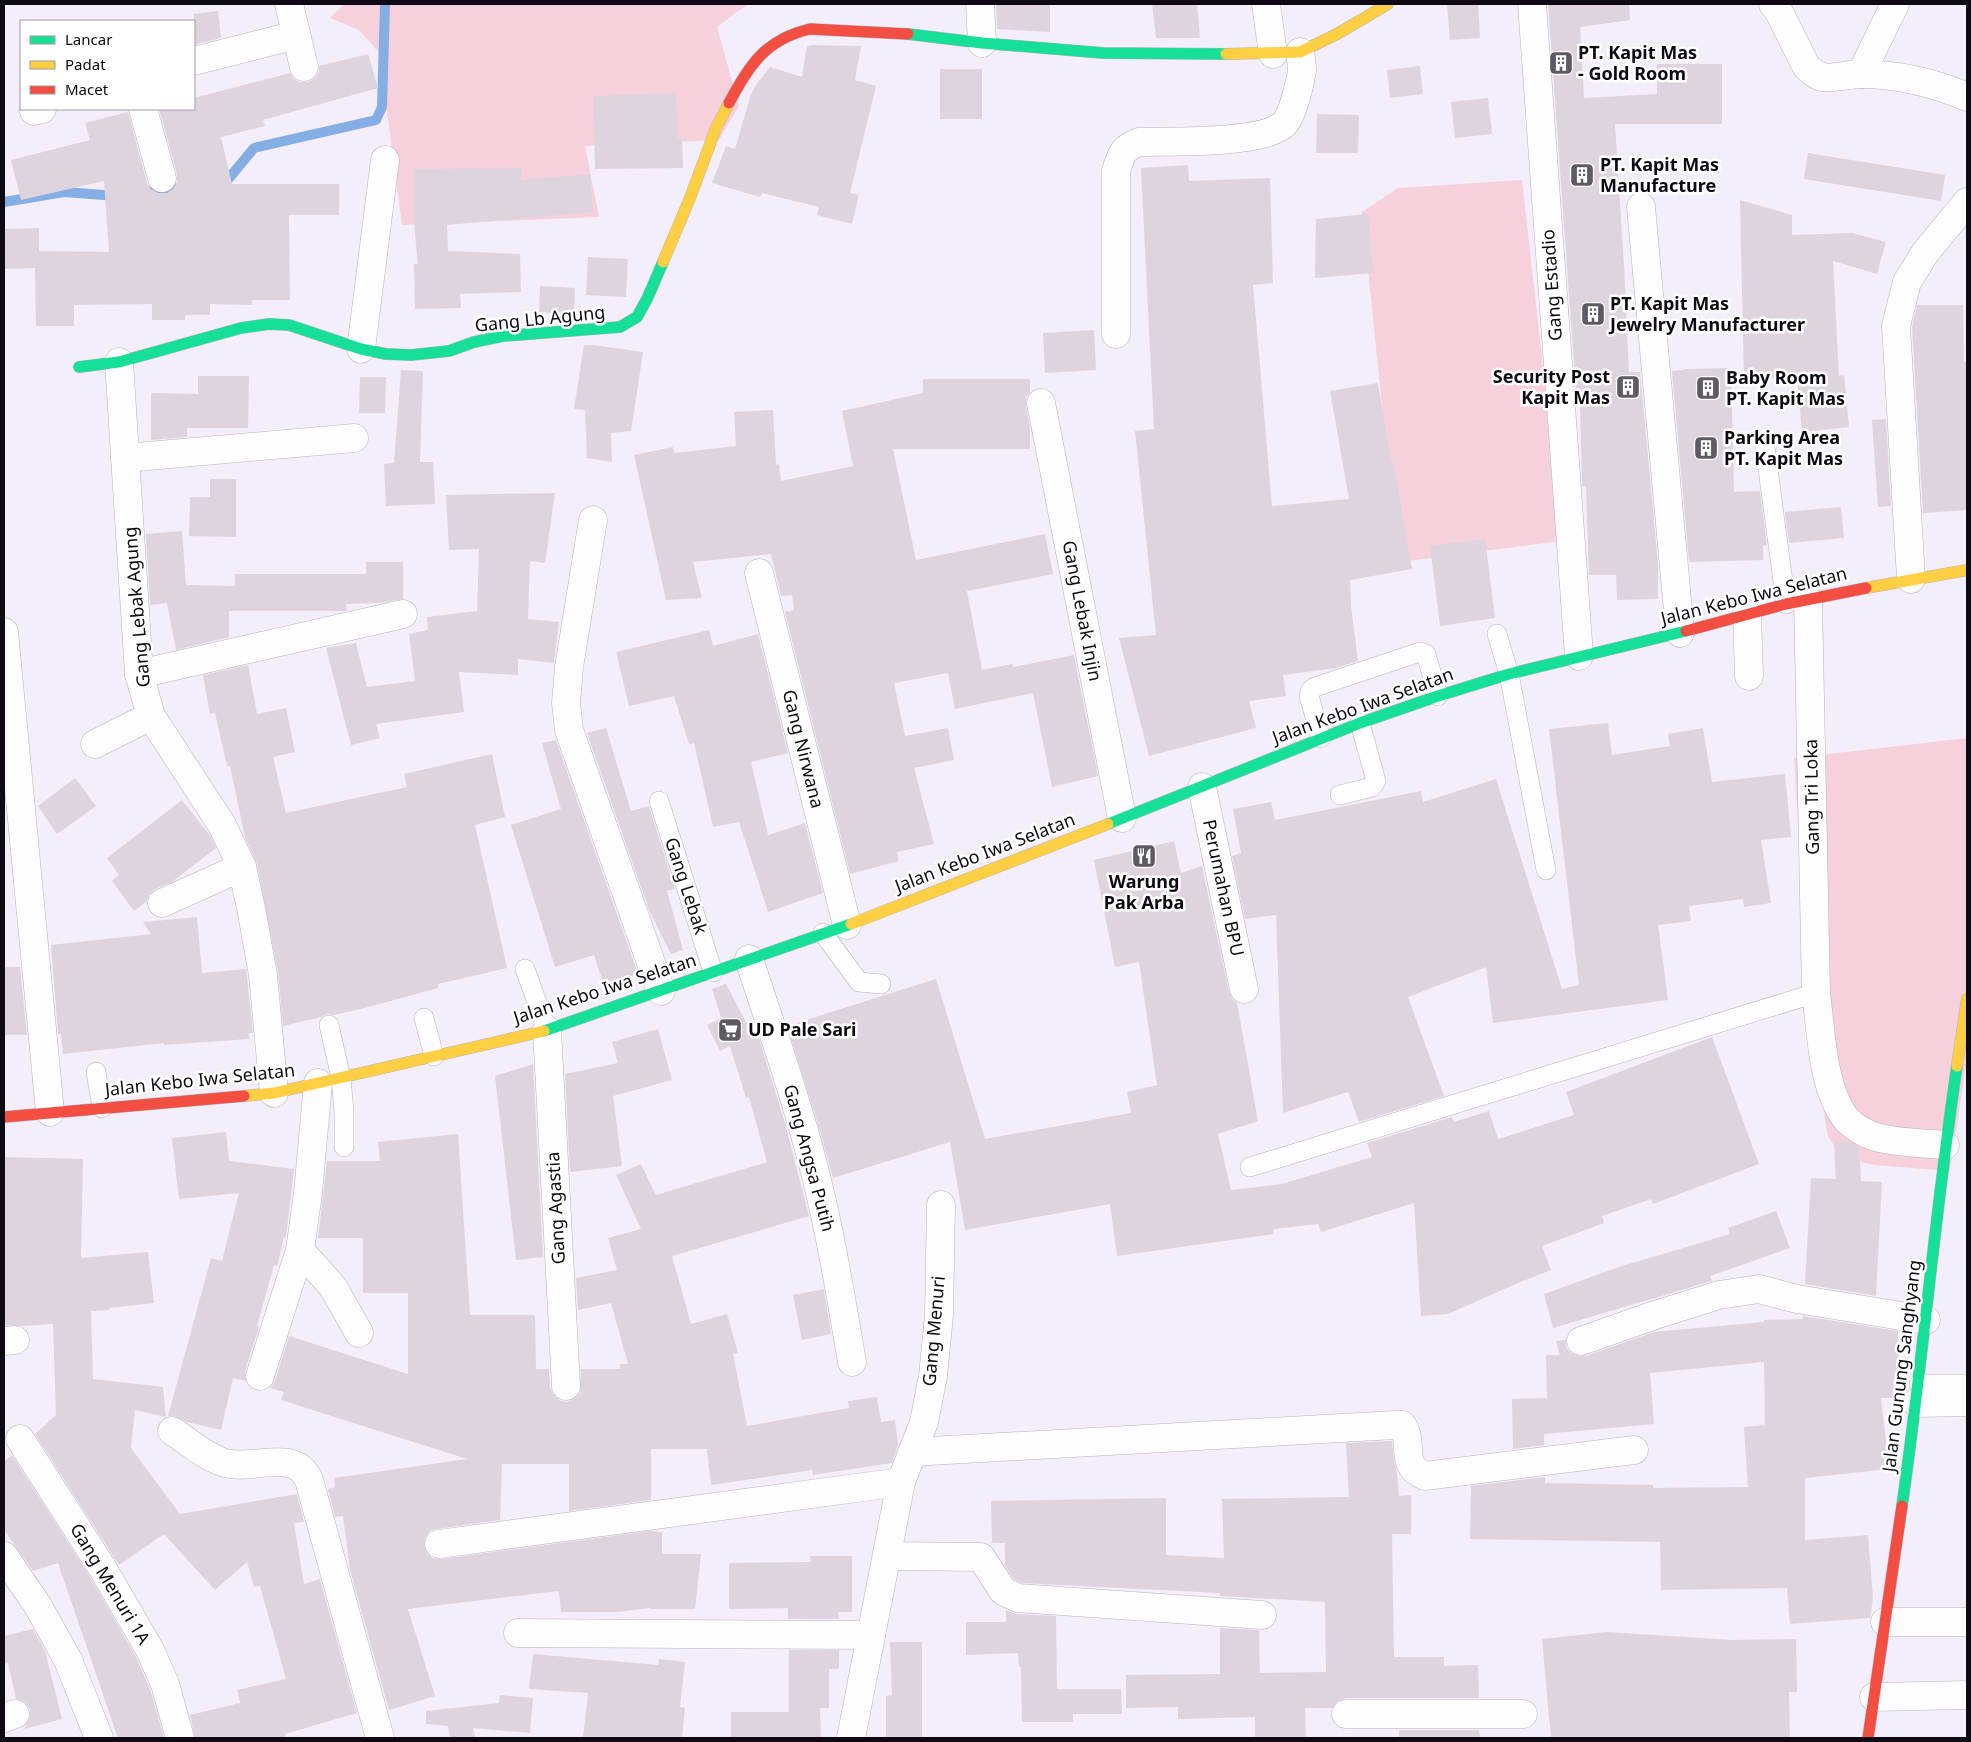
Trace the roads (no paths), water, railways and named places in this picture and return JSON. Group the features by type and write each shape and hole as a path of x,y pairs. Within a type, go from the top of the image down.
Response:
{"street":[{"path":"288,4 304,66"},
{"path":"980,4 982,43"},
{"path":"1116,334 1116,171 1120,158 1127,147 1139,142 1249,138 1270,132 1284,125 1292,110 1302,70 1287,53 1266,4"},
{"path":"1287,53 1337,34 1388,4"},
{"name":"Gang Estadio","path":"1532,4 1579,656"},
{"path":"1773,4 1778,10 1806,66 1813,73 1831,77 1861,74 1906,79 1951,90 1967,97"},
{"path":"1861,74 1895,4"},
{"name":"Gang Lb Agung","path":"79,367 120,362 241,328 269,324 290,325 361,349 386,354 411,355 449,351 474,342 503,336 620,328 636,317 647,299 690,198 716,128 743,76 756,59 774,43 797,32 819,29 867,31 1103,53 1287,53"},
{"path":"195,60 296,34"},
{"path":"143,110 162,178"},
{"path":"361,349 385,160"},
{"path":"1911,579 1896,326 1907,282 1925,253 1967,202"},
{"path":"1641,208 1680,633"},
{"name":"Gang Lebak Agung","path":"120,362 139,674 151,716 222,825 242,867 252,908 263,975 274,1093"},
{"name":"Gang Lebak Injin","path":"1041,403 1122,818"},
{"path":"125,458 354,438"},
{"path":"593,520 569,667 566,703 569,730 661,990"},
{"name":"Jalan Kebo Iwa Selatan","path":"4,1117 274,1093 547,1030 835,929 1202,787 1320,738 1438,696 1509,674 1680,633 1797,602 1852,590 1967,570"},
{"name":"Gang Nirwana","path":"759,573 835,929"},
{"name":"Gang Tri Loka","path":"1797,602 1816,993 1834,1097 1845,1117 1857,1128 1874,1136 1945,1145"},
{"path":"139,674 403,614"},
{"path":"1747,614 1749,676"},
{"path":"4,632 50,1112"},
{"path":"95,744 151,716"},
{"name":"Perumahan BPU","path":"1202,787 1244,989"},
{"path":"162,903 242,867"},
{"name":"Gang Angsa Putih","path":"749,959 793,1095 815,1172 831,1243 852,1362"},
{"name":"Jalan Gunung Sanghyang","path":"1868,1738 1918,1393 1945,1145 1967,998"},
{"name":"Gang Agastia","path":"547,1030 566,1386"},
{"path":"260,1376 300,1250 308,1193 329,1081"},
{"name":"Gang Menuri","path":"851,1738 888,1556 889,1484 912,1452 924,1422 937,1346 941,1205"},
{"path":"300,1250 333,1287 359,1333"},
{"path":"1581,1341 1655,1315 1719,1296 1759,1289 1797,1299 1926,1320"},
{"path":"1918,1393 1967,1402"},
{"path":"912,1452 1395,1424 1402,1425 1406,1432 1410,1463 1415,1471 1425,1476 1634,1450"},
{"path":"172,1431 212,1457 226,1463 242,1465 290,1462 305,1470 320,1517 380,1738"},
{"name":"Gang Menuri 1A","path":"20,1439 103,1568 150,1650 164,1684 180,1738"},
{"path":"440,1544 889,1484"},
{"path":"4,1556 38,1606 68,1660 100,1738"},
{"path":"888,1556 981,1557 1003,1591 1018,1598 1262,1615"},
{"path":"1885,1622 1967,1622"},
{"path":"518,1633 871,1635"},
{"path":"1874,1697 1967,1695"},
{"path":"1346,1716 1523,1714"}],"lane":[{"path":"1765,447 1797,602"},
{"path":"1497,634 1509,674 1546,870"},
{"path":"1320,738 1309,696 1310,691 1315,686 1420,652 1426,654 1438,696"},
{"path":"1340,795 1372,787 1376,781 1360,723"},
{"name":"Gang Lebak","path":"659,801 713,972"},
{"path":"835,929 858,982 881,984"},
{"path":"525,969 547,1030"},
{"path":"1250,1167 1816,993"},
{"path":"424,1018 434,1056"},
{"path":"329,1025 329,1081 344,1112 344,1147"},
{"path":"96,1072 102,1108"},
{"path":"1918,1393 1967,1384"}],"waterway":[{"path":"220,183 225,183 254,148 376,120 382,107 385,4"},
{"path":"141,193 186,187"},
{"path":"4,202 64,192 117,196"}],"place":[{"name":"PT. Kapit Mas - Gold Room","path":"1561,63"},
{"name":"PT. Kapit Mas Manufacture","path":"1582,175"},
{"name":"PT. Kapit Mas Jewelry Manufacturer","path":"1593,314"},
{"name":"Security Post Kapit Mas","path":"1628,387"},
{"name":"Baby Room PT. Kapit Mas","path":"1708,388"},
{"name":"Parking Area PT. Kapit Mas","path":"1706,448"},
{"name":"Warung Pak Arba","path":"1144,856"},
{"name":"UD Pale Sari","path":"730,1030"}]}
